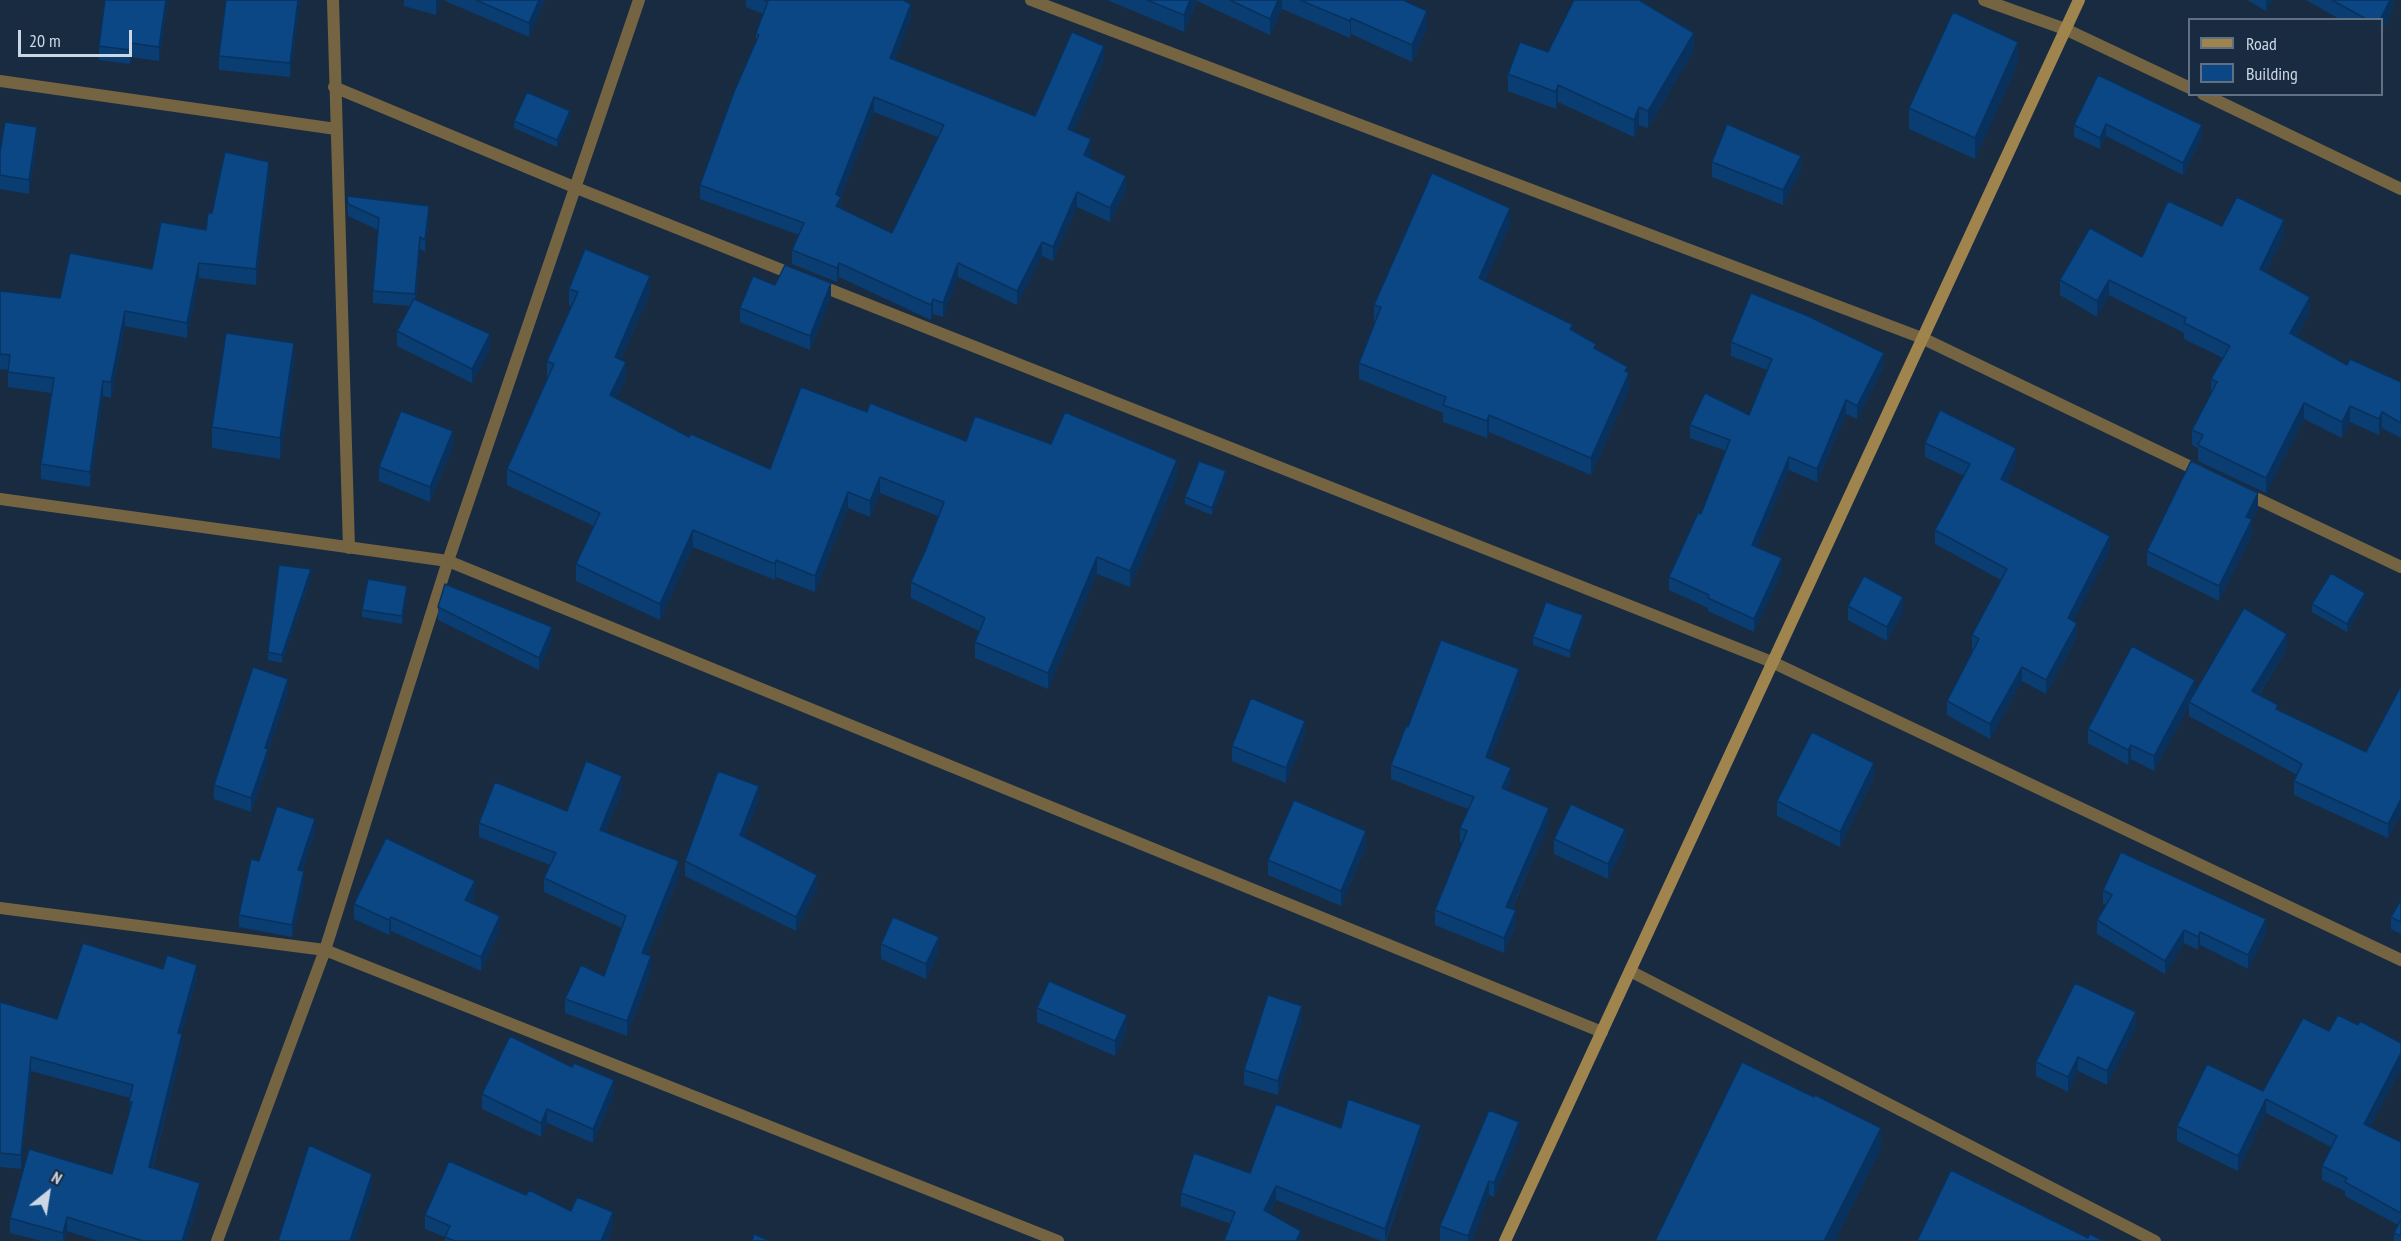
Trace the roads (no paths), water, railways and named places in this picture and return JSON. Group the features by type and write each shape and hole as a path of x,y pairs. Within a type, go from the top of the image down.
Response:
{"street":[{"path":"333,0 349,548"},
{"path":"217,1241 325,950 448,561 573,187 639,0"},
{"path":"1031,0 1922,338 2210,476"},
{"path":"1984,0 2065,28 2188,87"},
{"path":"1505,1241 2079,0"},
{"path":"0,81 336,129"},
{"path":"334,87 573,187 1772,662 2401,960"},
{"path":"2207,96 2401,189"},
{"path":"2231,486 2401,567"},
{"path":"0,500 448,561 1602,1032"},
{"path":"0,908 325,950 1058,1241"},
{"path":"1630,971 2155,1241"}]}
